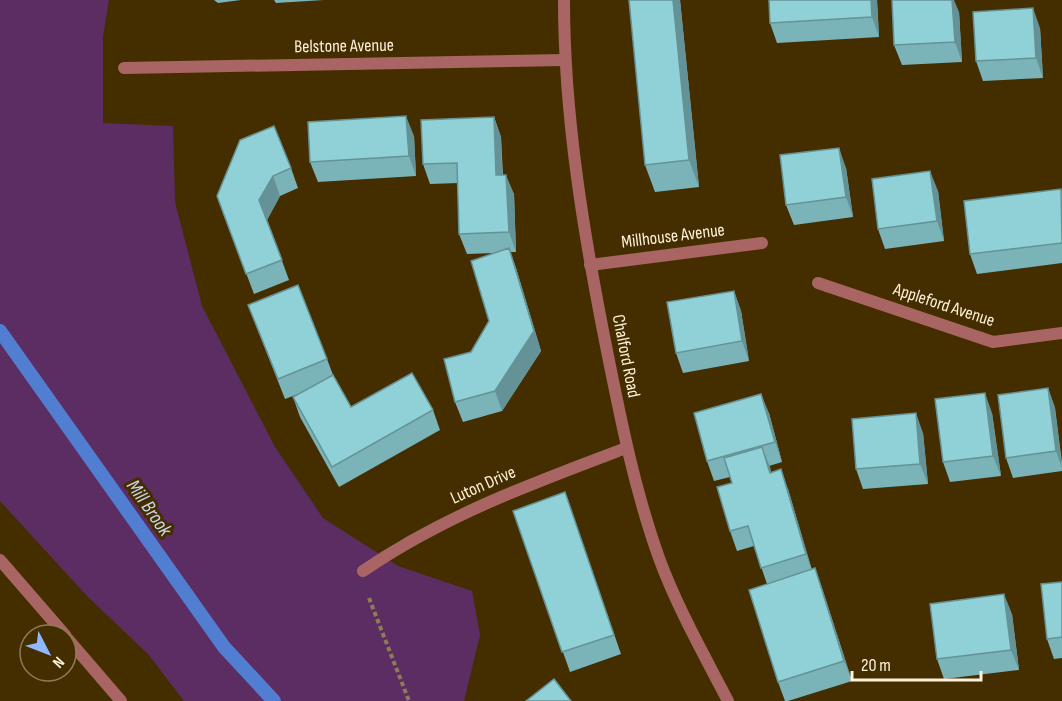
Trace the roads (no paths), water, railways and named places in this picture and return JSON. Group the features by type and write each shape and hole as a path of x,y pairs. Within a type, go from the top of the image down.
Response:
{"street":[{"name":"Chalford Road","path":"564,0 564,60 590,265 626,448 659,559 728,701"},
{"name":"Belstone Avenue","path":"124,68 564,60"},
{"name":"Millhouse Avenue","path":"590,265 762,243"},
{"name":"Appleford Avenue","path":"818,283 993,342 1062,333"},
{"name":"Luton Drive","path":"363,571 440,523 530,484 626,448"},
{"path":"0,560 54,623"},
{"path":"78,651 121,701"}],"waterway":[{"name":"Mill Brook","path":"0,331 224,647 274,701"}]}
